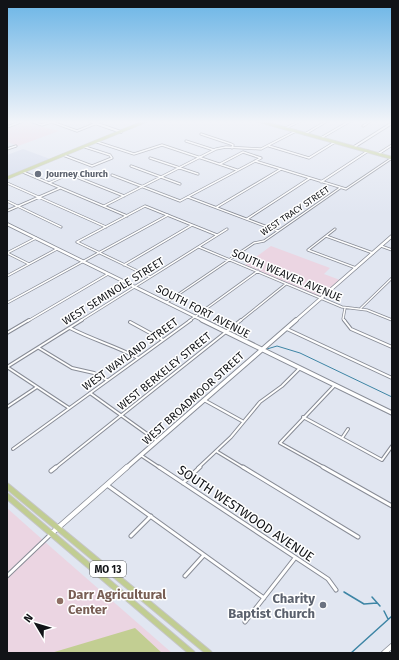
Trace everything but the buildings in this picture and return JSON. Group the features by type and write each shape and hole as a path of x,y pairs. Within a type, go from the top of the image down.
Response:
{"main road":[{"path":"7,178 72,152"},
{"path":"371,152 392,158"},
{"name":"MO 13","path":"7,486 209,653"},
{"name":"MO 13","path":"7,496 192,653"}],"street":[{"path":"63,155 90,165 98,165 112,157 98,152"},
{"path":"126,152 133,154 142,152"},
{"path":"180,152 237,170"},
{"path":"104,206 211,152"},
{"path":"112,175 180,201 260,158 246,152 220,164"},
{"path":"288,152 309,158 319,152"},
{"path":"321,182 367,152"},
{"path":"150,158 198,174"},
{"name":"WEST TRACY STREET","path":"166,302 254,243 263,241 340,188 349,189 392,158"},
{"path":"255,161 340,188"},
{"path":"131,166 180,184"},
{"path":"216,208 281,169"},
{"path":"23,172 127,216"},
{"path":"49,183 68,174 124,196"},
{"path":"246,219 310,178"},
{"path":"7,183 106,227"},
{"path":"7,211 60,188"},
{"path":"188,197 278,231"},
{"path":"7,202 60,227"},
{"path":"150,277 77,242 145,206 217,235"},
{"path":"7,303 85,262 168,215"},
{"name":"SOUTH FORT AVENUE","path":"7,224 392,413"},
{"path":"124,265 192,225"},
{"name":"WEST SEMINOLE STREET","path":"7,367 227,229"},
{"path":"336,229 308,250 356,268"},
{"path":"326,236 373,253"},
{"name":"WEST BROADMOOR STREET","path":"7,576 58,527 142,456 392,236"},
{"path":"7,253 36,238"},
{"path":"381,246 392,250"},
{"name":"SOUTH WEAVER AVENUE","path":"199,247 345,308 361,309 392,320"},
{"path":"7,276 58,249"},
{"path":"7,253 28,264"},
{"name":"WEST WAYLAND STREET","path":"13,449 258,272"},
{"path":"7,333 108,273"},
{"path":"361,309 392,278"},
{"name":"WEST BERKELEY STREET","path":"51,471 286,284"},
{"path":"345,308 343,319 348,326 392,347"},
{"path":"130,322 163,340"},
{"path":"70,328 93,340 123,350 138,358"},
{"path":"286,329 392,378"},
{"path":"39,348 72,368 93,372 107,380"},
{"path":"7,367 69,408"},
{"path":"183,483 231,437 242,421 260,402 282,386 300,368"},
{"path":"335,385 280,443 392,506"},
{"path":"7,407 37,387"},
{"path":"90,393 157,442"},
{"path":"204,400 242,421"},
{"path":"303,418 382,460 392,446"},
{"path":"341,438 348,429"},
{"path":"216,451 358,537"},
{"name":"SOUTH WESTWOOD AVENUE","path":"142,456 328,580 336,590"},
{"path":"107,485 264,598"},
{"path":"131,536 151,516"},
{"path":"185,576 204,555"},
{"path":"246,622 295,558"},
{"path":"384,653 392,646"}],"shaded area":[{"path":"16,152 31,152 50,159 7,177 7,162 9,162 7,161 7,155"},
{"path":"271,246 330,268 324,274 340,280 322,295 318,296 245,265"},
{"name":"Darr Agricultural Center","path":"7,508 53,549 172,653 7,653"}],"green space":[{"path":"135,628 162,653 51,653"}],"waterway":[{"path":"267,349 277,346 300,353 392,397"},
{"path":"344,592 364,604 377,603"},
{"path":"372,597 380,606"},
{"path":"384,611 388,619"},
{"path":"351,653 392,616"}],"place":[{"name":"Journey Church","path":"38,174"},
{"name":"Darr Agricultural Center","path":"60,601"},
{"name":"Charity Baptist Church","path":"323,605"}]}
